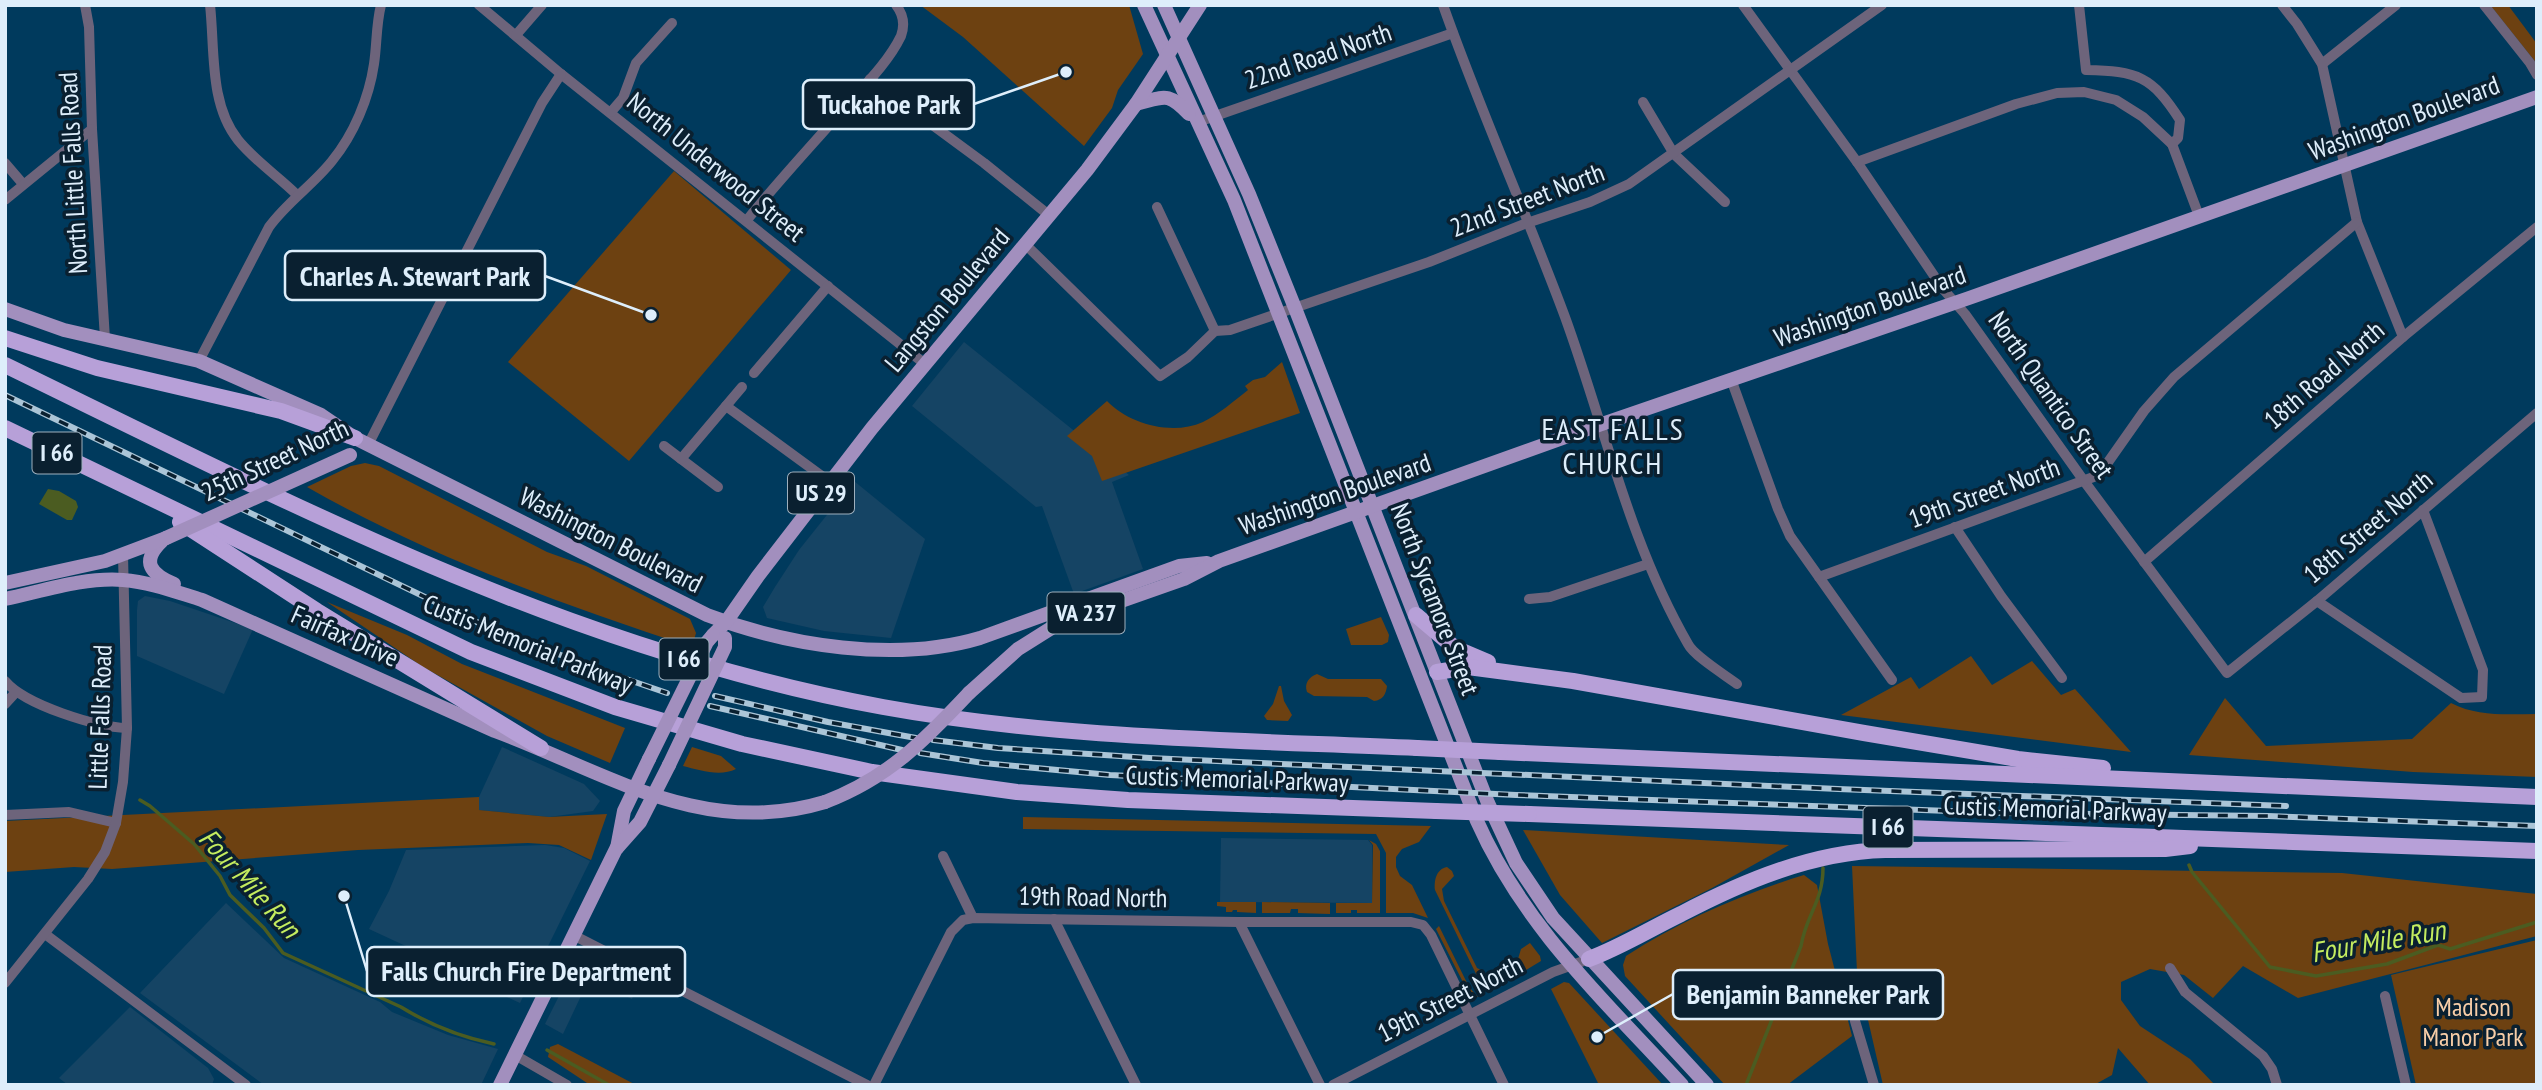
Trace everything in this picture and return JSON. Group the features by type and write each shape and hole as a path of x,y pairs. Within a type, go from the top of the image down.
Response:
{"highway":[{"path":"5,338 97,368 281,411 361,441"},
{"name":"Custis Memorial Parkway","path":"5,365 279,499 423,564 583,625 732,673 883,707 1032,728 1107,734 2537,797"},
{"name":"Custis Memorial Parkway","path":"5,428 410,624 508,667 641,716 772,752 914,779 1036,794 2537,851"},
{"path":"110,479 317,611 541,748"},
{"path":"1416,615 1469,656 1545,678"},
{"path":"1437,672 1468,667 2005,757 2157,771 2216,783"},
{"path":"1588,959 1745,884 1802,864 1856,852 2165,849 2248,840"}],"main road":[{"name":"North Sycamore Street","path":"1144,5 1234,200 1477,821 1496,862 1527,911 1571,965 1682,1085"},
{"name":"North Sycamore Street","path":"1164,5 1249,194 1488,803 1513,857 1553,918 1707,1085"},
{"name":"Langston Boulevard","path":"726,622 830,482 1026,245 1136,104 1200,5"},
{"name":"Washington Boulevard","path":"653,797 709,810 749,813 790,810 825,802 862,786 895,765 1018,649 1054,627 1079,616 1184,579 1219,561 1599,425 2537,97"},
{"path":"1136,104 1171,98 1198,122"},
{"name":"Washington Boulevard","path":"5,309 50,326 199,361 320,415 361,441 707,615 810,642 852,648 934,648 980,638 1179,566 1219,561"},
{"name":"25th Street North","path":"166,538 350,455 361,441"},
{"path":"5,583 123,555 166,538"},
{"path":"166,538 151,556 153,570 161,579 202,600"},
{"name":"Fairfax Drive","path":"5,599 97,580 125,580 160,587 202,600 495,731 653,797"},
{"path":"617,849 621,818 634,789 707,642 719,637 726,622"},
{"path":"500,1085 617,849 640,822 669,765 725,647 719,637"},
{"path":"1421,676 1437,672"}],"street":[{"name":"North Little Falls Road","path":"85,5 89,27 92,129 105,339"},
{"path":"210,5 219,99 227,122 246,150 298,195"},
{"path":"199,361 265,233 276,217 331,162 358,116 373,69 382,5"},
{"name":"North Underwood Street","path":"479,5 561,74 925,364"},
{"path":"516,35 542,5"},
{"path":"747,220 870,79 901,36 903,20 896,5"},
{"path":"1443,5 1564,316 1648,564 1689,647 1737,684"},
{"name":"North Quantico Street","path":"1743,5 1857,162 1953,302 1965,314 2084,481 2227,673"},
{"name":"22nd Street North","path":"1214,331 1230,330 1429,262 1527,223 1590,202 1629,184 1882,5"},
{"path":"2079,5 2086,70 2124,71 2153,85 2180,120 2178,138 2172,144"},
{"path":"2281,5 2297,24 2322,64 2357,222 2403,337"},
{"path":"2322,64 2396,5"},
{"path":"2484,5 2537,75"},
{"path":"611,112 623,98 638,60 672,23"},
{"name":"22nd Road North","path":"1198,122 1453,33"},
{"name":"25th Street North","path":"361,441 542,103 561,74"},
{"path":"870,79 1002,177 1049,216"},
{"path":"1857,162 2016,104 2057,93 2084,92 2116,100 2143,117 2172,144 2199,216"},
{"path":"1643,102 1674,154 1725,202"},
{"path":"5,200 92,129"},
{"path":"5,163 23,184"},
{"path":"1026,245 1160,376 1188,357 1214,331 1157,207"},
{"name":"19th Street North","path":"1819,577 2099,475 2144,411 2174,377 2357,222"},
{"name":"18th Road North","path":"2144,562 2403,337 2537,227"},
{"path":"754,373 828,286"},
{"path":"1731,379 1784,523 1800,553 1892,680"},
{"path":"681,459 743,387"},
{"path":"726,406 830,482"},
{"name":"18th Street North","path":"2227,673 2317,601 2537,412"},
{"path":"664,446 718,486"},
{"path":"2317,601 2461,698 2482,697 2483,670 2423,510"},
{"path":"1955,527 2001,596 2062,678"},
{"path":"123,555 125,580"},
{"path":"1529,599 1550,597 1648,564"},
{"name":"Little Falls Road","path":"5,983 105,852 116,823 123,782 127,727 125,580"},
{"path":"5,681 16,692 98,725 127,727"},
{"path":"5,704 16,692"},
{"path":"5,815 69,812 116,823"},
{"path":"874,1085 951,932 964,920 973,918 943,856"},
{"name":"19th Road North","path":"973,918 1411,922 1423,925 1431,935 1470,1015"},
{"path":"1054,919 1136,1085"},
{"path":"1240,922 1320,1085"},
{"path":"45,934 237,1082"},
{"path":"575,936 867,1085"},
{"name":"19th Street North","path":"1333,1085 1571,965 1588,959"},
{"path":"2170,968 2185,992 2263,1056 2273,1070 2277,1085"},
{"path":"2385,996 2406,1085"},
{"path":"1470,1015 1504,1085"},
{"path":"1855,1021 1874,1085"},
{"path":"515,1055 567,1085"}],"shaded area":[{"path":"964,342 1129,475 1112,482 1143,569 1074,594 1042,506 1036,507 912,406"},
{"path":"854,481 925,539 891,638 824,631 767,618 763,607 775,587 799,550"},
{"path":"48,489 59,491 76,501 78,507 72,520 67,520 39,504"},
{"path":"145,596 170,601 253,629 224,694 137,656 138,601"},
{"path":"502,747 584,784 600,801 593,811 549,817 479,810 479,797"},
{"path":"1221,838 1368,840 1372,845 1372,903 1220,902"},
{"path":"545,845 564,848 590,861 520,1003 463,977 464,973 369,929 406,850"},
{"path":"226,903 284,958 380,1002 392,1012 448,1035 498,1049 481,1085 264,1085 140,993"},
{"path":"585,960 637,987 632,999 589,979 563,1034 545,1024 573,968 578,961"},
{"path":"130,1007 208,1068 214,1079 212,1085 68,1085 59,1078"}],"green space":[{"path":"920,5 1129,5 1143,54 1118,90 1112,108 1084,146 963,37"},
{"path":"2490,5 2508,5 2537,44 2537,64"},
{"path":"674,171 791,270 629,461 508,362"},
{"path":"1282,362 1300,413 1102,481 1092,456 1067,436 1107,401 1127,416 1165,428 1203,422 1248,390 1245,386 1253,380 1265,377"},
{"path":"365,463 379,466 547,552 586,566 690,619 696,633 692,647 495,577 400,535 307,487 351,466"},
{"path":"327,602 407,635 462,664 625,728 610,763 547,736 423,667"},
{"path":"1381,617 1389,635 1388,642 1382,645 1351,645 1346,629"},
{"path":"1971,656 1992,685 2032,661 2061,695 2075,689 2131,752 1841,715 1911,677 1919,689"},
{"path":"1317,674 1328,679 1381,679 1387,689 1382,698 1374,701 1367,697 1314,696 1307,692 1306,686"},
{"path":"1279,686 1292,715 1288,721 1267,720 1264,716 1273,704"},
{"path":"2225,698 2266,746 2412,739 2451,703 2482,713 2537,714 2537,777 2413,772 2189,755"},
{"path":"692,747 721,756 736,769 716,773 683,766"},
{"path":"479,797 479,810 549,817 607,814 591,860 559,845 528,843 358,850 112,869 74,867 5,872 5,821"},
{"path":"1023,817 1431,826 1419,842 1402,849 1396,857 1400,876 1412,885 1428,918 1413,913 1386,913 1386,853 1376,834 1023,829"},
{"path":"1523,830 1789,845 1712,888 1602,943 1560,895"},
{"path":"1369,840 1376,844 1380,851 1380,913 1357,913 1357,910 1351,910 1351,913 1336,913 1336,903 1372,903 1373,845"},
{"path":"1852,866 2342,873 2537,894 2537,936 2298,998 2243,966 2213,998 2184,975 2150,969 2121,982 2121,1000 2140,1026 2190,1059 2215,1085 2150,1085 2118,1048 2112,1075 2094,1085 1883,1085 1857,972"},
{"path":"1447,867 1454,876 1442,889 1444,901 1477,968 1481,970 1481,975 1499,983 1487,990 1479,980 1435,890 1438,873"},
{"path":"1804,875 1817,885 1828,944 1852,1036 1787,1085 1725,1085 1625,976 1623,965 1626,956 1668,931 1712,910"},
{"path":"1217,902 1256,902 1256,913 1237,910 1226,912 1226,907 1217,906"},
{"path":"1262,902 1330,903 1330,914 1298,913 1298,909 1291,909 1290,913 1262,913"},
{"path":"1439,926 1469,987 1478,997 1470,996 1436,929"},
{"name":"Madison Manor Park","path":"2537,940 2537,1085 2416,1085 2391,975"},
{"path":"1530,943 1541,961 1516,976 1515,969 1521,949"},
{"path":"1564,982 1569,983 1663,1085 1599,1085 1551,989"},
{"path":"558,1044 636,1085 590,1085 548,1057 550,1047"}],"waterway":[{"name":"Four Mile Run","path":"140,800 194,844 220,876 230,895 264,928 283,953 434,1025 494,1044"},
{"name":"Four Mile Run","path":"2189,865 2270,967 2316,976 2387,964 2438,945 2450,949 2537,922"},
{"name":"Four Mile Run","path":"1746,1085 1801,946 1820,890 1823,868"},
{"name":"Four Mile Run","path":"547,1050 609,1085"}],"railway":[{"path":"5,395 481,624 667,693"},
{"path":"715,696 828,722 916,738"},
{"path":"710,706 902,750"},
{"path":"933,740 998,748 1150,758 2286,806"},
{"path":"920,753 983,763 1110,775 1516,795 2004,813 2268,816 2537,826"}],"place":[{"name":"Tuckahoe Park","path":"1066,72"},
{"name":"Charles A. Stewart Park","path":"651,315"},
{"name":"Falls Church Fire Department","path":"344,896"},
{"name":"Benjamin Banneker Park","path":"1597,1037"}],"district":[{"name":"EAST FALLS CHURCH","path":"1613,447"}]}
